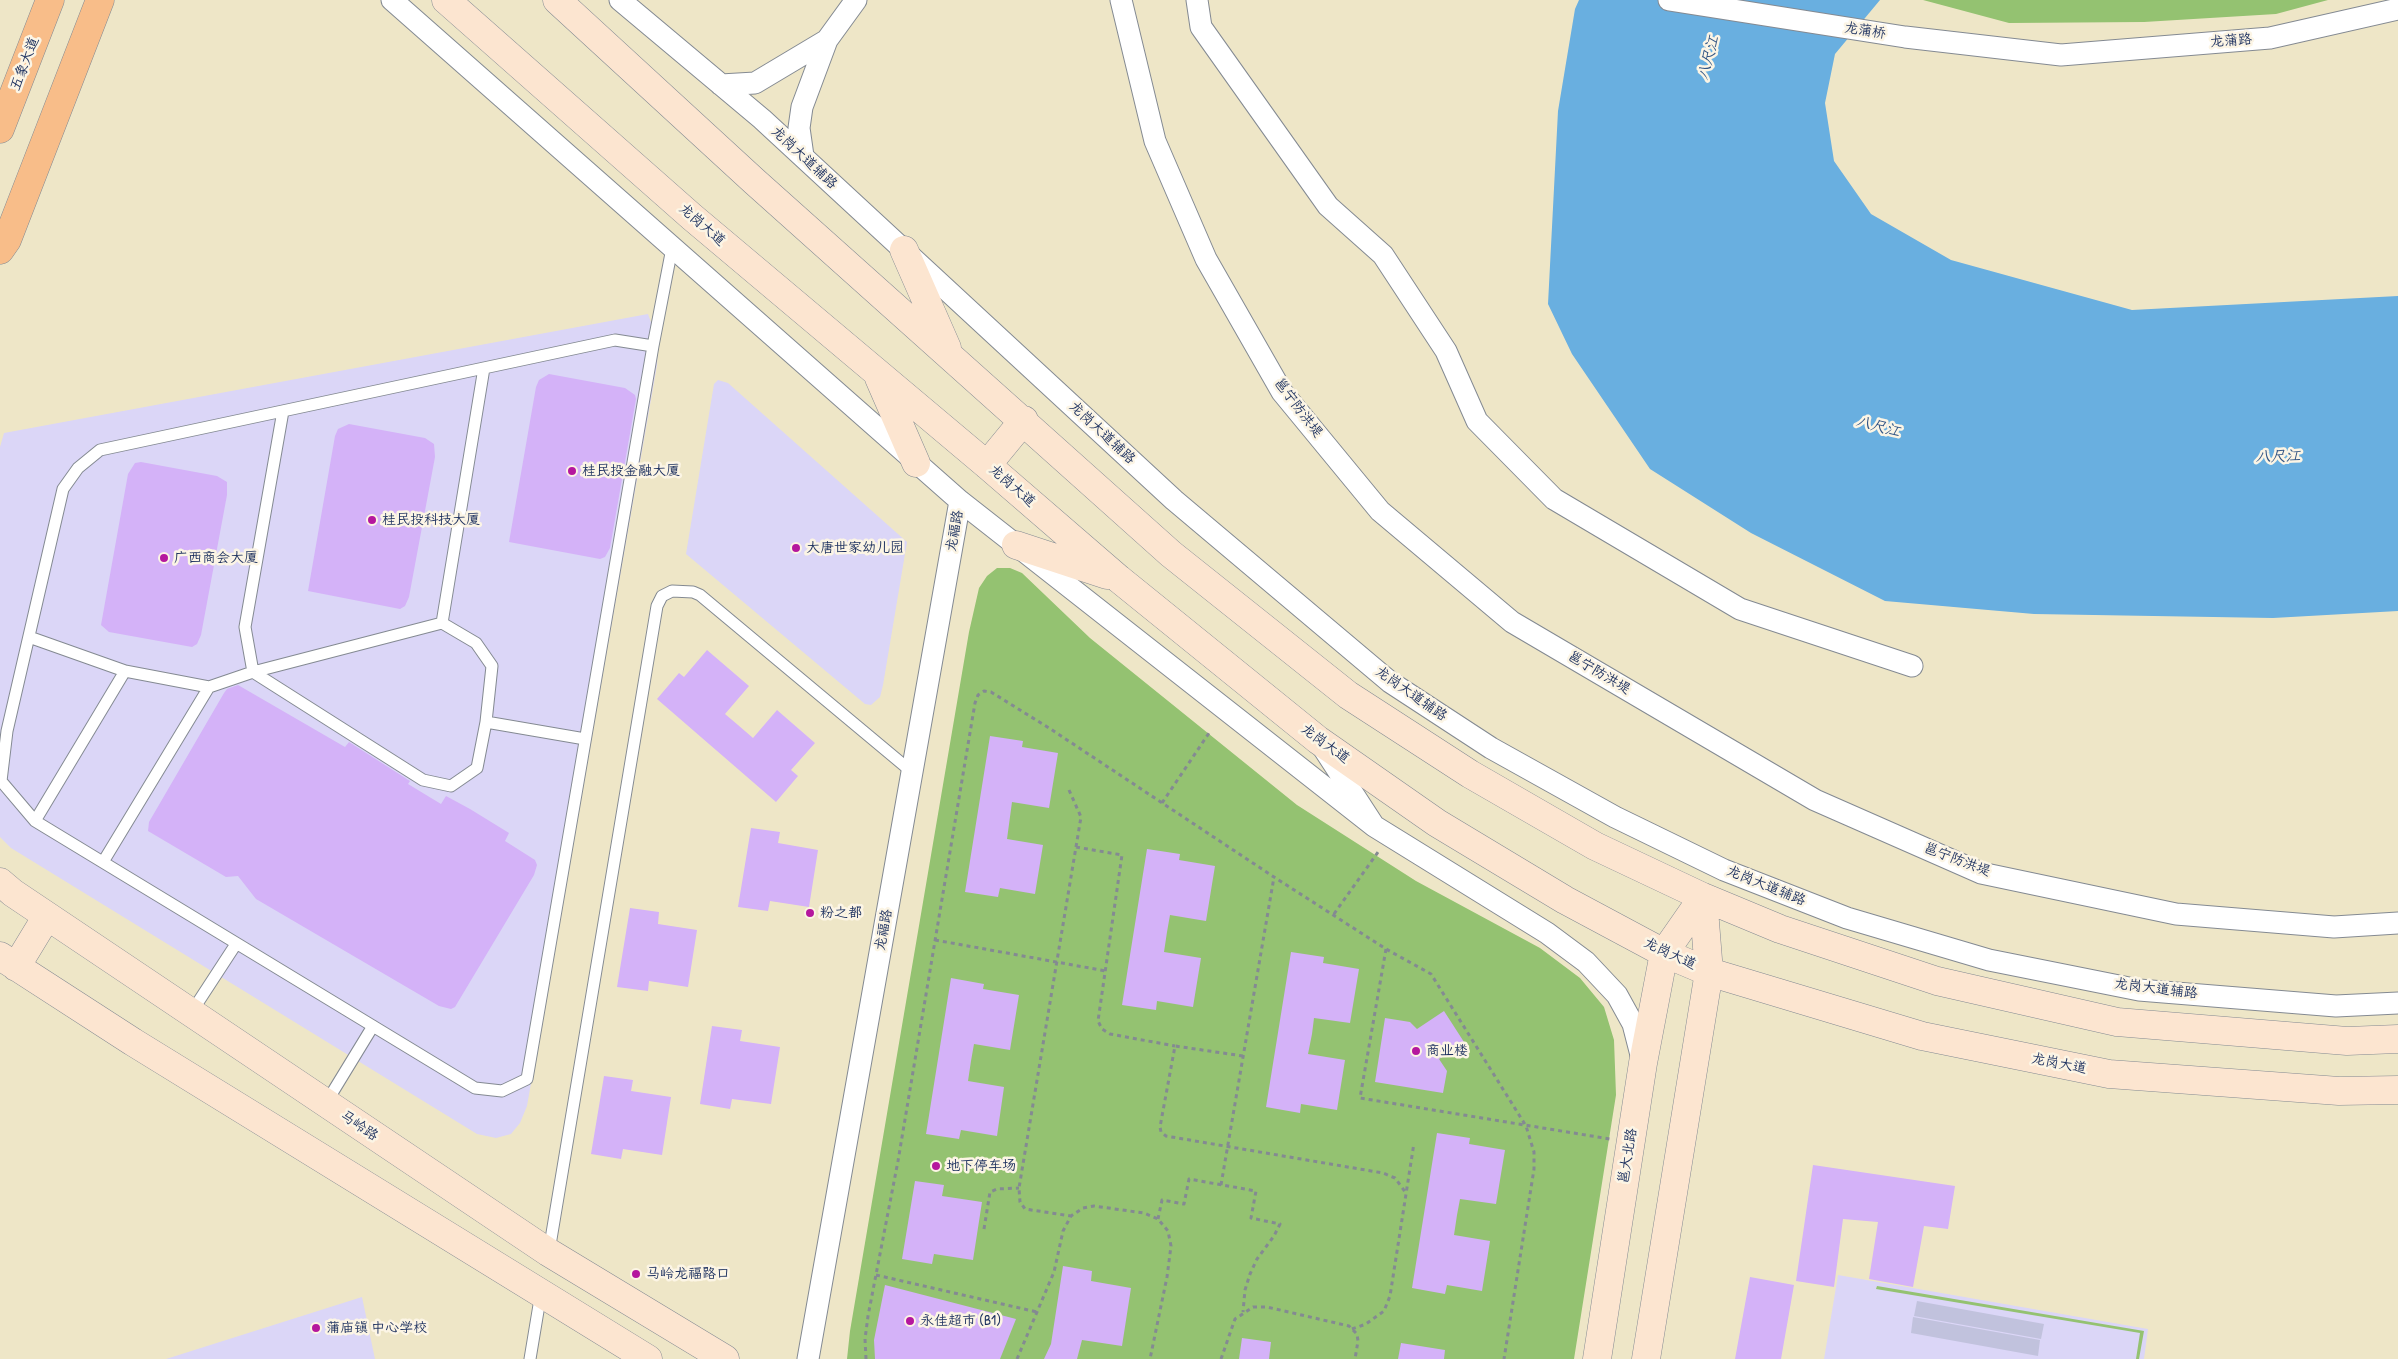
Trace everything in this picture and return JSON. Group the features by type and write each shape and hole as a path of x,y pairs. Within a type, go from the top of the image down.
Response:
{"main road":[{"name":"五象大道","path":"0,129 50,0"},
{"path":"2,252 100,0"},
{"name":"龙岗大道","path":"446,0 692,217 987,465 1119,579 1318,740 1436,822 1565,900 1664,953 1709,972 1922,1036 2109,1074 2339,1091 2398,1090"},
{"path":"557,0 1171,554 1348,695 1470,774 1586,841 1703,897 1780,929 1936,981 2117,1022 2346,1041 2398,1039"},
{"path":"904,250 950,356"},
{"path":"876,372 916,463"},
{"path":"987,465 1024,420"},
{"path":"1016,545 1119,579"},
{"name":"马岭路","path":"0,882 47,916 548,1252 725,1359"},
{"path":"1664,953 1703,897"},
{"path":"1646,1359 1709,972 1703,897"},
{"path":"47,916 8,962 132,1042 648,1359"},
{"name":"邕大北路","path":"1597,1359 1643,1063 1664,953"},
{"path":"597,1328 617,1294"}],"street":[{"path":"392,0 960,501 1382,831 1547,933 1586,962 1621,1002 1633,1024 1643,1063"},
{"name":"龙岗大道辅路","path":"620,0 803,156 1174,500 1390,682 1491,748 1615,817 1724,870 1847,918 1989,960 2139,990 2336,1006 2398,1003"},
{"path":"803,156 799,128 802,107 827,40 856,0"},
{"name":"邕宁防洪堤","path":"1121,0 1155,141 1206,259 1282,392 1380,511 1512,622 1815,800 1981,873 2176,914 2334,927 2398,923"},
{"path":"1197,0 1201,27 1328,206 1383,255 1446,351 1477,421 1554,499 1740,609 1912,666"},
{"name":"龙蒲桥","path":"1669,0 1906,37 2061,55"},
{"name":"龙蒲路","path":"2061,55 2270,38 2398,9"},
{"path":"721,85 755,83 827,40"},
{"name":"龙福路","path":"808,1359 960,501"},
{"path":"1318,740 1382,831"}],"lane":[{"path":"653,346 615,340 100,450 78,468 63,489 6,731 1,781 35,821 475,1088 502,1091 527,1078 653,346 672,248"},
{"path":"442,623 484,368"},
{"path":"29,637 125,671 209,687 253,672 442,623 476,643 492,666 486,722 477,768 450,786 423,780 253,672 245,627 283,411"},
{"path":"548,1252 656,606 662,596 672,591 693,592 700,595 912,772"},
{"path":"35,821 125,671"},
{"path":"103,862 209,687"},
{"path":"486,722 585,739"},
{"path":"191,1013 236,944"},
{"path":"326,1104 373,1026"},
{"path":"530,1359 541,1293"}],"path":[{"path":"866,1359 865,1339 895,1180 975,703 978,695 984,691 991,692 999,697 1386,949 1430,974 1526,1126 1534,1152 1534,1169 1504,1359"},
{"path":"1162,803 1209,733"},
{"path":"1069,790 1081,817 1019,1188 1020,1202 1025,1209 1071,1216"},
{"path":"1334,914 1382,831"},
{"path":"1076,847 1122,855 1098,1021 1102,1029 1110,1034 1243,1056"},
{"path":"1221,1185 1274,877"},
{"path":"935,940 1106,971"},
{"path":"1386,949 1360,1098 1630,1143"},
{"path":"1175,1046 1160,1127 1161,1132 1166,1136 1383,1173 1395,1178 1406,1193"},
{"path":"1352,1329 1366,1324 1384,1311 1390,1296 1414,1143"},
{"path":"1158,1219 1162,1200 1184,1204 1189,1179 1256,1191 1251,1218 1280,1224 1274,1236 1257,1259 1250,1274 1244,1290 1243,1312"},
{"path":"984,1229 990,1192 997,1189 1019,1188"},
{"path":"1017,1359 1054,1272 1063,1231 1071,1216 1083,1208 1094,1206 1144,1213 1158,1219 1168,1231 1171,1246 1167,1278 1150,1359"},
{"path":"876,1275 1037,1312"},
{"path":"1221,1359 1229,1330 1235,1319 1252,1307 1267,1307 1342,1323 1357,1334 1355,1359"}],"shaded area":[{"path":"648,314 658,342 657,365 527,1106 520,1123 511,1134 496,1138 477,1134 11,848 0,837 0,447 4,433"},
{"name":"大唐世家幼儿园","path":"718,380 728,383 907,542 883,685 880,697 871,705 865,704 686,554 714,384"},
{"path":"1838,1275 2148,1329 2144,1359 1824,1359"},
{"name":"蒲庙镇 中心学校","path":"362,1297 375,1359 166,1359"},
{"path":"1917,1301 2044,1324 2041,1339 1914,1316"},
{"path":"1913,1317 2040,1340 2038,1356 1911,1333"}],"green space":[{"path":"1923,0 2328,0 2276,14 2144,22 2009,23"},
{"path":"997,568 1010,568 1022,573 1090,638 1297,805 1416,881 1540,948 1580,978 1604,1007 1614,1040 1616,1095 1574,1359 847,1359 850,1331 969,632 979,588 987,576"},
{"path":"1877,1286 2144,1331 2139,1359 2136,1359 2140,1333 1876,1289"}],"water":[{"name":"八尺江","path":"1579,0 1880,0 1835,54 1825,103 1834,161 1871,214 1951,260 2132,310 2398,296 2398,611 2273,618 2034,614 1885,601 1751,533 1650,469 1572,354 1548,304 1558,111 1575,9"}],"building":[{"name":"桂民投金融大厦","path":"549,374 625,388 635,395 636,399 610,548 605,557 600,559 509,542 536,387 539,380"},
{"name":"桂民投科技大厦","path":"349,424 425,438 434,444 435,457 409,597 405,606 400,609 308,591 335,436 338,429"},
{"name":"广西商会大厦","path":"141,462 217,476 227,482 227,495 201,635 197,644 192,647 109,632 101,625 128,474 135,463"},
{"path":"707,650 749,686 725,714 753,738 777,710 815,743 791,770 798,776 776,802 657,699 679,673 684,677"},
{"path":"238,685 345,747 349,742 410,781 408,784 441,804 446,796 470,809 509,833 505,841 535,860 537,865 534,875 455,1007 451,1009 439,1006 256,899 238,876 226,877 148,831 149,822 224,693 227,689"},
{"path":"990,736 1023,741 1022,747 1058,753 1049,808 1012,802 1007,839 1043,845 1035,894 1000,888 998,897 965,892"},
{"path":"751,828 780,832 778,843 818,850 809,907 770,901 768,911 738,907"},
{"path":"1147,849 1180,854 1179,860 1215,866 1206,921 1170,915 1167,932 1164,952 1201,958 1193,1007 1157,1001 1156,1010 1122,1005"},
{"path":"630,908 659,912 658,924 697,930 688,987 649,981 648,991 617,987"},
{"path":"1291,952 1324,957 1323,963 1359,969 1350,1023 1314,1018 1308,1054 1345,1060 1337,1110 1301,1104 1300,1113 1266,1107"},
{"path":"951,978 984,984 983,989 1019,995 1010,1050 974,1044 971,1061 968,1081 1004,1087 997,1136 961,1130 959,1139 926,1134"},
{"name":"商业楼","path":"1444,1011 1464,1042 1439,1059 1447,1071 1443,1093 1375,1082 1385,1018 1410,1022 1417,1029"},
{"path":"712,1026 742,1030 740,1041 780,1047 771,1104 732,1099 730,1109 700,1104"},
{"path":"604,1076 633,1080 631,1091 671,1097 662,1155 623,1149 621,1159 591,1154"},
{"path":"1437,1133 1470,1138 1469,1144 1505,1150 1496,1204 1460,1199 1457,1215 1454,1235 1490,1241 1482,1291 1447,1285 1445,1294 1412,1288"},
{"path":"1813,1165 1955,1186 1948,1229 1924,1226 1913,1287 1869,1279 1878,1222 1843,1219 1834,1287 1796,1281"},
{"path":"915,1181 944,1185 942,1196 982,1202 973,1260 934,1254 932,1264 902,1259"},
{"path":"1063,1266 1092,1271 1091,1281 1131,1288 1122,1346 1082,1340 1077,1359 1044,1359 1051,1344"},
{"path":"1750,1277 1794,1285 1781,1359 1735,1359"},
{"path":"885,1285 1016,1319 1000,1359 875,1359 874,1340"},
{"path":"1242,1338 1271,1342 1269,1359 1239,1359"},
{"path":"1401,1343 1445,1350 1444,1359 1398,1359"}],"place":[{"name":"桂民投金融大厦","path":"572,471"},
{"name":"桂民投科技大厦","path":"372,520"},
{"name":"大唐世家幼儿园","path":"796,548"},
{"name":"广西商会大厦","path":"164,558"},
{"name":"粉之都","path":"810,913"},
{"name":"商业楼","path":"1416,1051"},
{"name":"地下停车场","path":"936,1166"},
{"name":"马岭龙福路口","path":"636,1274"},
{"name":"永佳超市 (B1)","path":"910,1321"},
{"name":"蒲庙镇 中心学校","path":"316,1328"}]}
